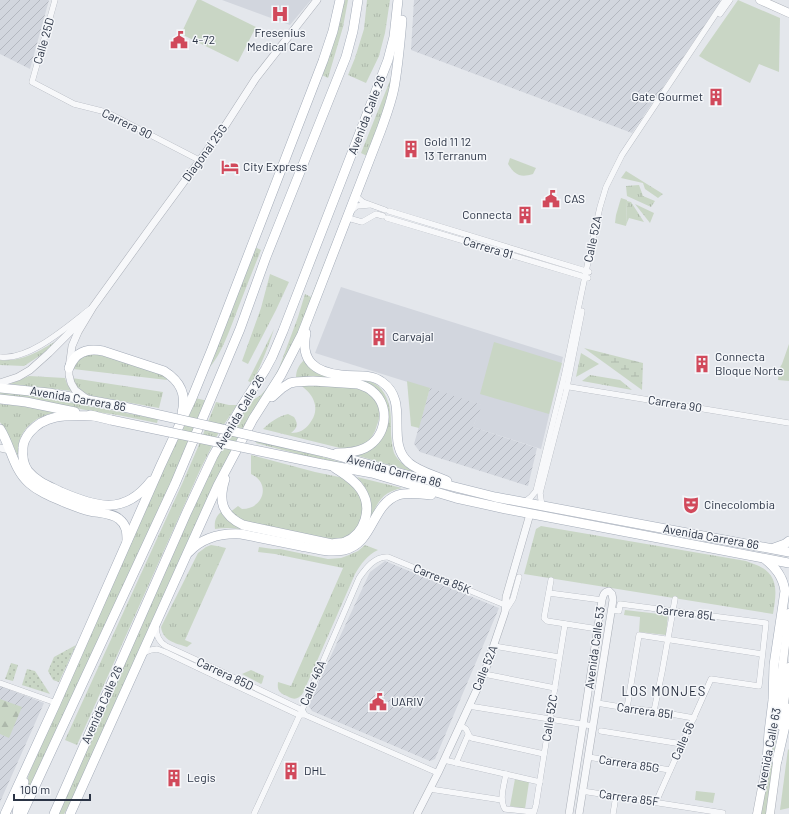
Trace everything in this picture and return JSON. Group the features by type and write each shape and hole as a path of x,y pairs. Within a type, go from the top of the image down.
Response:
{"main road":[{"path":"5,814 202,374 323,60 333,31 340,0"},
{"path":"22,814 176,484 209,406 240,329 266,257 346,57 353,31 358,0"},
{"name":"Avenida Calle 26","path":"54,814 213,456 265,370 283,331 388,60 394,37 398,0"},
{"name":"Avenida Calle 26","path":"70,814 218,485 253,420 281,375 309,318 382,130 394,90 404,0"},
{"path":"760,0 789,13"},
{"path":"309,318 304,349 312,364 320,370 341,376 374,378 382,382 389,388 395,397 397,409 398,444 406,461 416,468 476,493"},
{"path":"69,368 74,359 81,353 96,350 164,371 172,376 182,391 183,405 178,427"},
{"path":"253,420 278,391 290,383 313,381 358,384 373,391 379,400 384,416 382,430 374,442 365,448 353,452 327,453"},
{"name":"Avenida Carrera 86","path":"0,388 24,390 115,405 327,453 476,493 789,552"},
{"name":"Avenida Carrera 86","path":"0,399 26,402 322,464 372,473 456,498 530,514 789,563"},
{"path":"95,416 60,416 51,418 36,426 26,437 22,457 27,470 33,477 39,482 92,504 106,506 124,503 134,497 146,487 160,467"},
{"path":"0,429 18,469 29,484 43,493 79,508 116,517 125,526 127,543"},
{"path":"232,458 223,487 222,500 223,507 232,519 243,525 332,544 345,542 358,533 366,518 367,505 364,493 356,483 332,466"},
{"path":"185,556 199,542 214,536 231,533 325,551 344,550 350,548 364,538 380,509 398,495 421,494 456,498"},
{"path":"774,549 789,541"},
{"path":"764,558 780,574 785,591 774,665 773,700 767,762"},
{"name":"Avenida Calle 63","path":"770,814 777,761 789,613"},
{"name":"Avenida Calle 63","path":"757,814 775,723 789,667"},
{"path":"777,761 789,708"},
{"path":"17,814 19,799 26,773 35,748"}],"street":[{"name":"Calle 25D","path":"32,82 55,0"},
{"name":"Diagonal 25G","path":"88,400 75,390 71,384 69,375 72,346 75,337 94,307 225,126 256,78 317,0"},
{"name":"Calle 52A","path":"542,506 540,494 565,386 601,202 606,187 622,155 725,0"},
{"name":"Calle 52A","path":"587,275 604,202 616,172 709,29 730,0"},
{"name":"Carrera 90","path":"32,82 74,104 106,112 199,160"},
{"name":"Carrera 91","path":"356,196 361,201 379,208 587,275"},
{"path":"371,205 357,206 349,215 362,222 376,214 379,208"},
{"name":"Carrera 91","path":"376,214 587,275"},
{"name":"Diagonal 25G","path":"0,383 18,377 35,366 94,307"},
{"path":"0,357 14,356 25,353 40,346 94,307"},
{"name":"Carrera 90","path":"565,386 789,423"},
{"name":"Calle 52A","path":"523,503 536,491 565,386"},
{"path":"0,448 10,450"},
{"name":"Calle 52A","path":"417,814 438,773 484,674 505,612 506,597 530,514"},
{"name":"Carrera 85K","path":"379,559 388,557 505,604"},
{"name":"Calle 46A","path":"254,814 302,713 359,578 372,562 379,559"},
{"path":"505,612 513,599 519,577"},
{"path":"551,580 544,618 545,620 598,629"},
{"name":"Avenida Calle 53","path":"569,814 603,594 609,591 613,596 612,610 579,814"},
{"path":"549,593 602,600"},
{"path":"654,711 674,599"},
{"name":"Carrera 85L","path":"612,610 619,611 620,604 766,623 762,654"},
{"name":"Carrera 85D","path":"156,624 157,636 162,644 216,669 302,713"},
{"name":"Calle 52C","path":"502,800 503,808 505,809 534,812 565,624"},
{"path":"627,708 639,635 762,654"},
{"path":"494,646 559,658"},
{"name":"Carrera 85D","path":"142,653 157,649 165,652 200,669 438,773"},
{"name":"Calle 56","path":"656,802 711,679 758,686 762,654"},
{"path":"484,674 555,688"},
{"path":"0,683 56,703"},
{"name":"Carrera 85I","path":"597,704 654,711 694,718"},
{"path":"469,706 593,726"},
{"path":"460,725 466,729 472,738 544,754"},
{"path":"601,731 682,744"},
{"path":"456,763 468,734"},
{"name":"Carrera 85G","path":"588,757 670,770"},
{"path":"444,760 540,782"},
{"path":"430,789 502,800 506,774"},
{"name":"Carrera 85F","path":"582,791 723,813"},
{"path":"613,814 616,796"}],"shaded area":[{"path":"0,0 49,0 30,69 0,54"},
{"name":"Fresenius Medical Care","path":"222,0 311,0 290,25"},
{"path":"414,0 721,1 632,133 411,50"},
{"name":"Carvajal","path":"341,287 563,357 541,449 473,427 481,405 315,353"},
{"path":"430,388 482,405 473,427 537,448 528,486 420,452 414,444"},
{"path":"385,561 499,608 435,759 430,761 312,711 308,705 370,572"},
{"path":"0,686 44,703 0,802"}],"green space":[{"path":"197,0 201,0 256,27 238,62 181,34"},
{"path":"343,0 348,0 343,27 328,78 322,75 255,247 261,250 224,343 216,359 206,371"},
{"path":"367,0 390,0 385,33 379,56 366,83 348,75 364,29"},
{"path":"738,0 780,18 779,72 759,64 750,83 699,56"},
{"path":"397,63 391,91 382,121 300,334 281,371 248,421 222,471 74,796 64,814 57,814 152,597 221,447 248,403 261,395 279,368 305,294 311,297 367,156 361,153"},
{"path":"510,158 536,168 533,174 525,176 518,175 508,164"},
{"path":"626,171 663,194 658,198 645,189 643,183 621,178"},
{"path":"639,185 643,196 655,201 651,207 627,196 626,186"},
{"path":"621,198 627,200 626,226 615,223"},
{"path":"627,201 631,202 644,222 629,218 626,225"},
{"path":"635,204 654,213 650,223"},
{"path":"270,274 289,282 248,364 242,361 261,308"},
{"path":"274,329 264,356 252,383 248,381"},
{"path":"61,338 41,355 24,366 0,365 0,360 25,357 39,351"},
{"path":"494,342 562,363 549,414 480,394"},
{"path":"789,344 789,381 778,380 779,369"},
{"path":"584,348 643,363 642,390"},
{"path":"94,352 166,375 167,380 73,369 78,358"},
{"path":"581,353 599,364 576,377"},
{"path":"304,360 319,373 337,379 296,378 298,368"},
{"path":"590,375 620,380 632,390 582,381"},
{"path":"29,376 65,378 72,391 10,384"},
{"path":"72,378 163,392 159,408 92,396 79,390"},
{"path":"355,379 372,382 382,389 390,408 391,435 394,453 402,464 414,472 355,455 370,449 386,409"},
{"path":"407,381 430,388 419,428 411,426"},
{"path":"300,385 355,386 372,395 380,412 375,431 370,440 360,447 344,449 263,429 281,416 288,414 294,417 297,424 296,428 291,433 302,431 306,428 313,418 315,407 312,397"},
{"path":"0,392 30,395 158,419 157,423 19,397 0,396"},
{"path":"195,398 208,401 190,445 20,813 25,786 30,771"},
{"path":"216,402 237,405 219,432 200,470 77,745 65,740 182,484"},
{"path":"0,404 34,407 58,412 40,417 26,428 19,441 19,458 0,422"},
{"path":"257,440 361,468 313,458 256,443"},
{"path":"251,455 344,478 359,492 364,508 359,524 352,534 338,541 246,525 229,513 238,506 242,509 250,508 256,505 262,495 263,489 261,483 251,474"},
{"path":"357,477 402,488 385,495 378,503 370,519 371,507 369,496 365,487"},
{"path":"222,511 237,526 246,530 230,528 215,529 216,519"},
{"path":"541,526 746,561 766,570 770,575 775,587 773,614 524,574 536,529"},
{"path":"211,545 226,548 185,640 192,643 187,647 170,641 162,632 161,627 198,553"},
{"path":"365,545 378,550 367,557 355,574 303,693 296,699 282,694 278,689 278,682 291,686 343,568 258,552 259,547 280,549 328,559 341,558 349,555 358,551"},
{"path":"625,610 668,615 666,635 639,632 640,617 624,615"},
{"path":"76,645 59,682 53,680 48,671 54,657"},
{"path":"11,663 18,665 13,681 5,679"},
{"path":"27,669 35,671 50,694 22,685"},
{"path":"251,670 264,676 261,684 242,674"},
{"path":"0,699 22,707 9,738 0,734"},
{"path":"777,729 767,814 761,814 770,757"},
{"path":"788,749 789,808 780,810"},
{"path":"515,779 529,782 525,809 510,806"},
{"path":"696,791 715,793 713,803 695,800"}],"place":[{"name":"Fresenius Medical Care","path":"280,14"},
{"name":"4-72","path":"179,40"},
{"name":"Gate Gourmet","path":"716,97"},
{"name":"Gold 11 12 13 Terranum","path":"411,149"},
{"name":"City Express","path":"230,167"},
{"name":"CAS","path":"551,199"},
{"name":"Connecta","path":"525,215"},
{"name":"Carvajal","path":"379,337"},
{"name":"Connecta Bloque Norte","path":"702,364"},
{"name":"Cinecolombia","path":"691,505"},
{"name":"UARIV","path":"378,702"},
{"name":"DHL","path":"291,771"},
{"name":"Legis","path":"174,778"}],"district":[{"name":"LOS MONJES","path":"664,691"}]}
